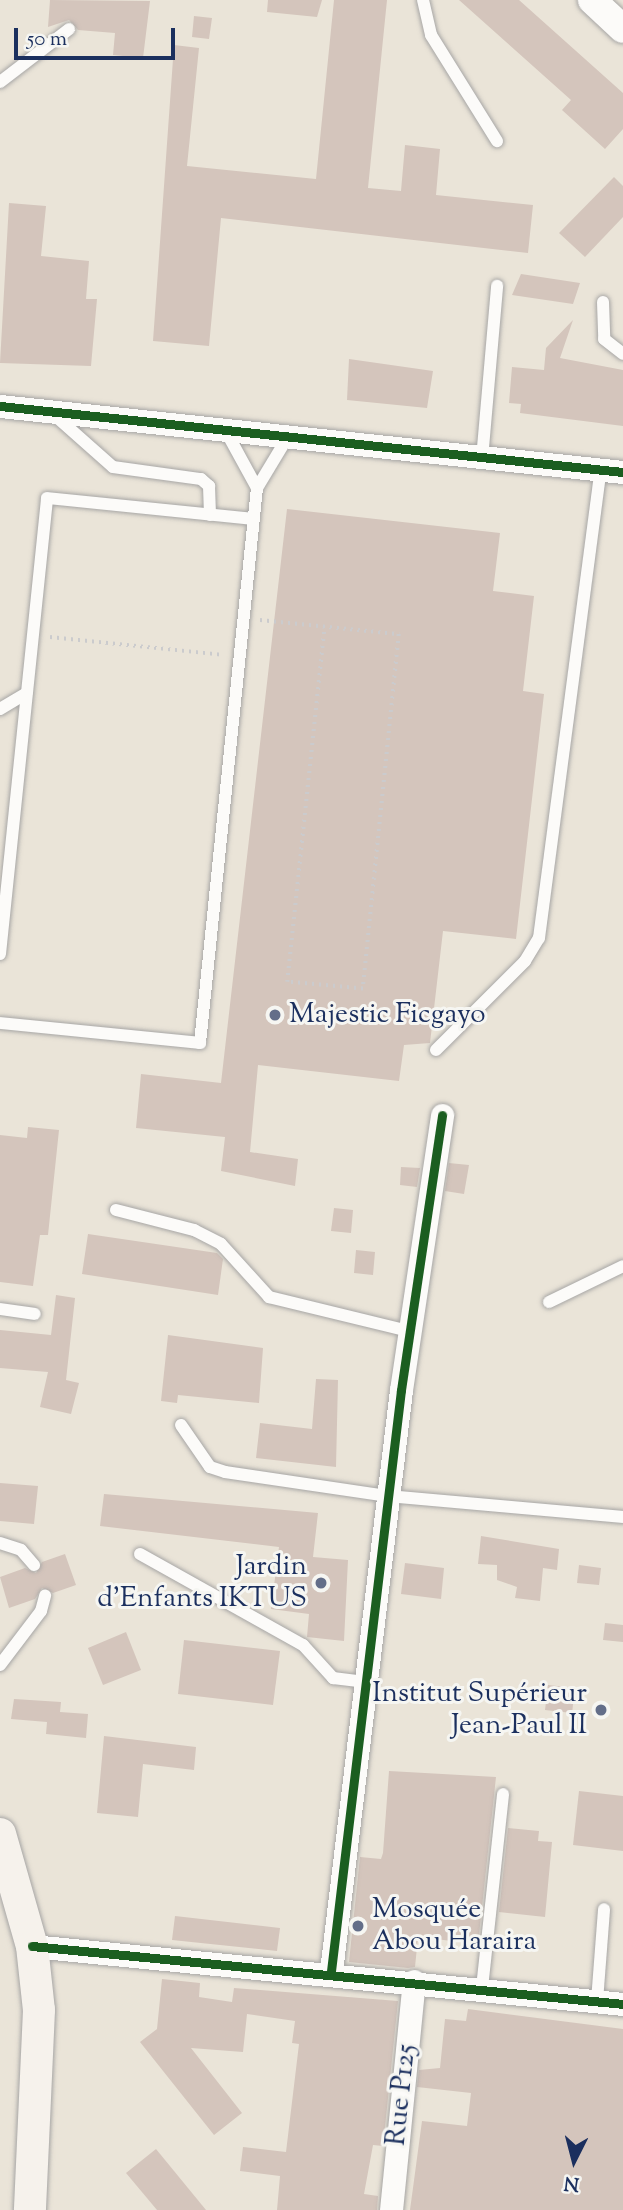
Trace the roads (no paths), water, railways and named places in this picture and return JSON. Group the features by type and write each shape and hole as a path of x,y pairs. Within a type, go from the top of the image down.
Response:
{"main road":[{"path":"0,1833 32,1946 39,2063 30,2210"}],"street":[{"path":"592,0 623,29"},
{"path":"0,406 49,410 228,435 612,471"},
{"path":"331,1971 409,1331 442,1115"},
{"path":"32,1946 331,1971 623,2004"},
{"name":"Rue P125","path":"391,2210 414,1981"}],"lane":[{"path":"423,0 431,35 497,141"},
{"path":"0,82 69,29"},
{"path":"482,459 496,286"},
{"path":"603,302 604,339 623,354"},
{"path":"49,410 113,467 201,479 209,486 210,515"},
{"path":"228,435 257,488"},
{"path":"0,1023 200,1043 257,488 286,440"},
{"path":"436,1050 526,961 539,938 612,471"},
{"path":"0,954 47,498 253,519"},
{"path":"0,709 27,693"},
{"path":"116,1210 194,1230 220,1244 269,1297 409,1331"},
{"path":"549,1302 623,1266"},
{"path":"0,1309 35,1314"},
{"path":"181,1425 218,1470 388,1496 623,1517"},
{"path":"0,1543 21,1550 34,1565"},
{"path":"140,1554 303,1645 333,1678 367,1682"},
{"path":"0,1665 41,1611 45,1596"},
{"path":"482,1988 503,1794"},
{"path":"597,2001 604,1909"}],"place":[{"name":"Majestic Ficgayo","path":"275,1015"},
{"name":"Jardin d'Enfants IKTUS","path":"321,1583"},
{"name":"Institut Supérieur Jean-Paul II","path":"601,1710"},
{"name":"Mosquée Abou Haraira","path":"358,1926"}]}
